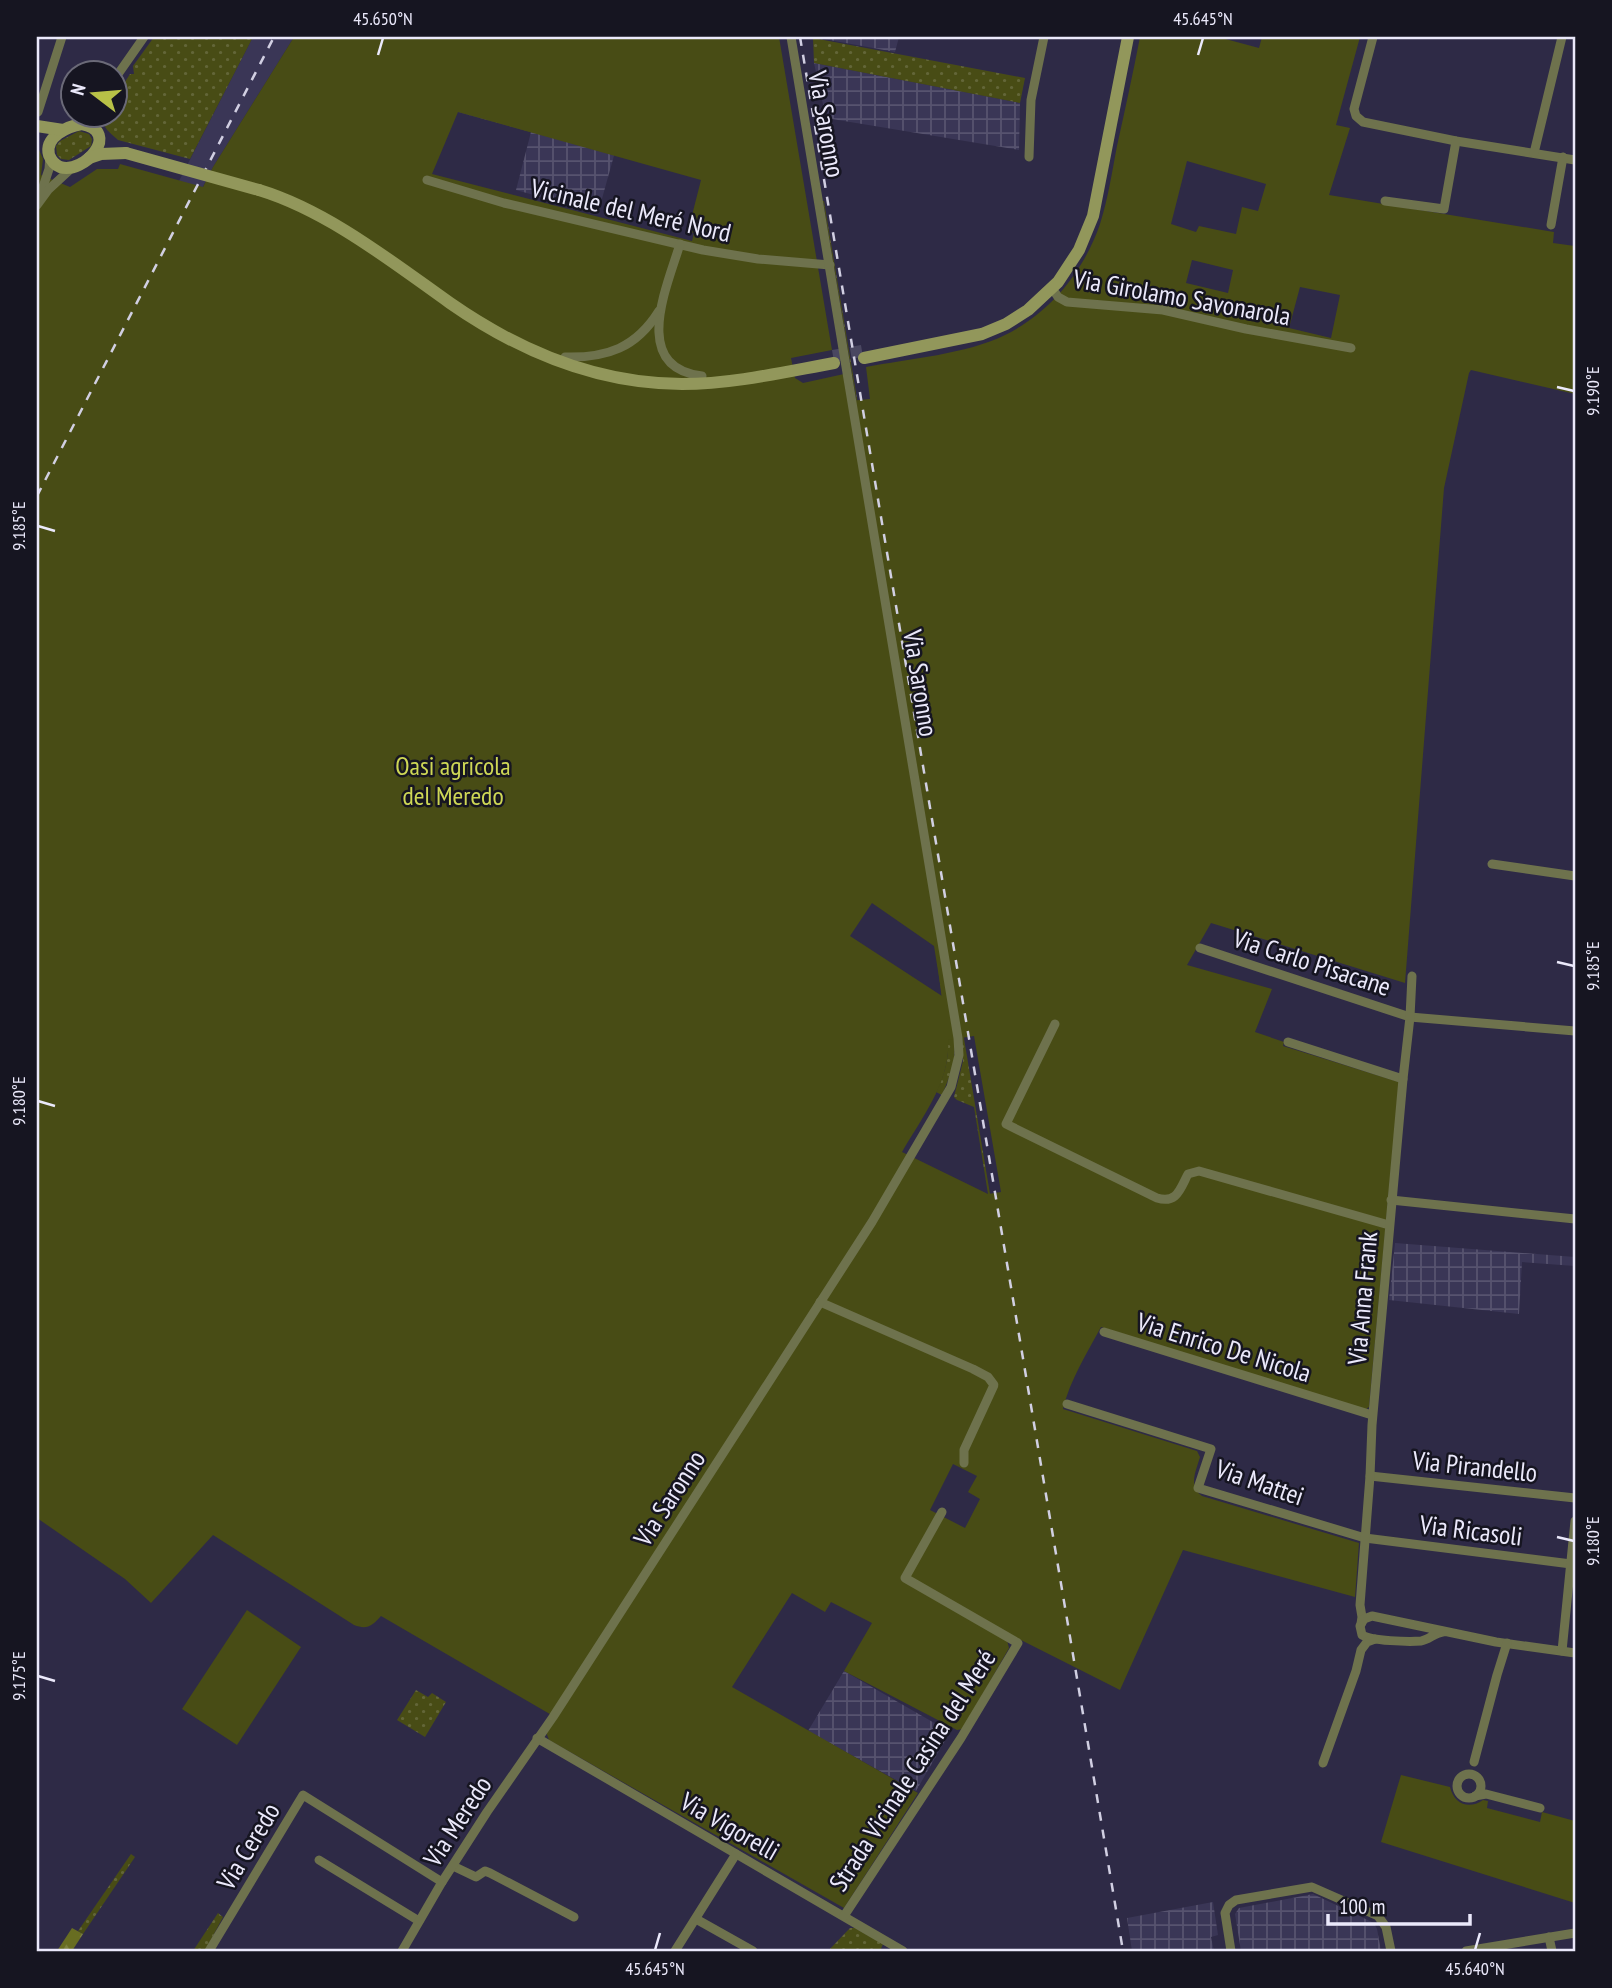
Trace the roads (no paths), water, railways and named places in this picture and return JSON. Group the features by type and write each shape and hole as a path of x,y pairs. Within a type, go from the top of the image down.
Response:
{"street":[{"path":"38,112 62,37"},
{"path":"128,60 144,37"},
{"name":"Via Saronno","path":"553,1717 872,1222 946,1097 958,1065 959,1046 791,37"},
{"path":"1029,157 1031,100 1044,37"},
{"path":"1111,117 1081,230 1065,260 1045,286 1020,307 987,325 863,354 982,334 1006,324 1028,310 1052,288 1069,267 1087,235 1093,216 1128,37"},
{"path":"1373,37 1354,109 1356,116 1363,122 1456,141 1575,160"},
{"path":"1534,153 1562,37"},
{"path":"37,126 60,130"},
{"path":"37,205 48,172 52,139 66,130"},
{"path":"94,130 126,153"},
{"path":"89,158 99,144 96,130"},
{"path":"37,136 52,161 66,168 101,154 126,153 282,198 320,216 452,305 514,342 564,364 609,376 670,384 750,378 833,359 702,376 669,377 628,373 565,357 520,337 449,293 414,277"},
{"path":"1385,201 1444,209 1456,141"},
{"path":"1551,225 1563,158"},
{"path":"37,205 74,166"},
{"name":"Vicinale del Meré Nord","path":"427,180 504,203 680,244 758,259 830,265"},
{"path":"680,244 662,303 658,326 660,342 664,354 672,364 682,371 702,376"},
{"name":"Via Girolamo Savonarola","path":"1052,288 1058,297 1067,302 1163,310 1246,329 1351,348"},
{"path":"565,357 598,355 630,344 648,326 662,303"},
{"path":"1492,864 1575,876"},
{"name":"Via Carlo Pisacane","path":"1200,948 1410,1017 1575,1031"},
{"name":"Via Anna Frank","path":"1360,1655 1360,1605 1372,1415 1412,976"},
{"path":"1055,1024 1006,1124 1167,1201 1174,1198 1188,1174 1199,1171 1389,1225"},
{"path":"1288,1042 1403,1079"},
{"path":"1391,1200 1575,1219"},
{"path":"820,1303 973,1368 988,1377 993,1385 964,1450 964,1463"},
{"name":"Via Enrico De Nicola","path":"1104,1332 1372,1415"},
{"name":"Via Mattei","path":"1067,1405 1211,1449 1198,1488 1365,1538"},
{"name":"Via Pirandello","path":"1370,1476 1575,1498"},
{"name":"Strada Vicinale Casina del Meré","path":"844,1916 954,1748 1018,1643 905,1578 942,1512"},
{"path":"1562,1651 1575,1521"},
{"name":"Via Ricasoli","path":"1365,1538 1571,1564"},
{"path":"1443,1632 1420,1641 1375,1639 1364,1636 1360,1626 1365,1618 1372,1616 1443,1632 1575,1653"},
{"path":"1420,1625 1427,1632 1425,1638 1420,1641"},
{"path":"1324,1763 1360,1655 1366,1643 1375,1639"},
{"path":"1507,1643 1474,1762 1470,1771 1459,1780 1458,1786 1459,1791 1467,1797 1489,1795 1540,1808"},
{"name":"Via Meredo","path":"402,1951 442,1882 553,1717"},
{"name":"Via Vigorelli","path":"537,1738 903,1951"},
{"path":"1474,1762 1483,1791 1489,1795"},
{"path":"1464,1775 1472,1774 1480,1781 1480,1790 1475,1796"},
{"name":"Via Ceredo","path":"209,1951 303,1795 442,1882"},
{"path":"675,1951 736,1854"},
{"path":"319,1860 419,1921"},
{"path":"453,1866 477,1877 482,1872 490,1873 574,1917"},
{"path":"1231,1951 1225,1913 1232,1902 1312,1887 1378,1916 1386,1927 1391,1951"},
{"path":"696,1919 753,1951"},
{"path":"1466,1951 1575,1932"},
{"path":"1549,1937 1552,1951"}],"tunnel":[{"path":"833,356 862,351"}],"railway":[{"path":"37,496 274,37"},
{"path":"800,37 1123,1951"}],"park label":[{"name":"Oasi agricola del Meredo","path":"453,780"}]}
